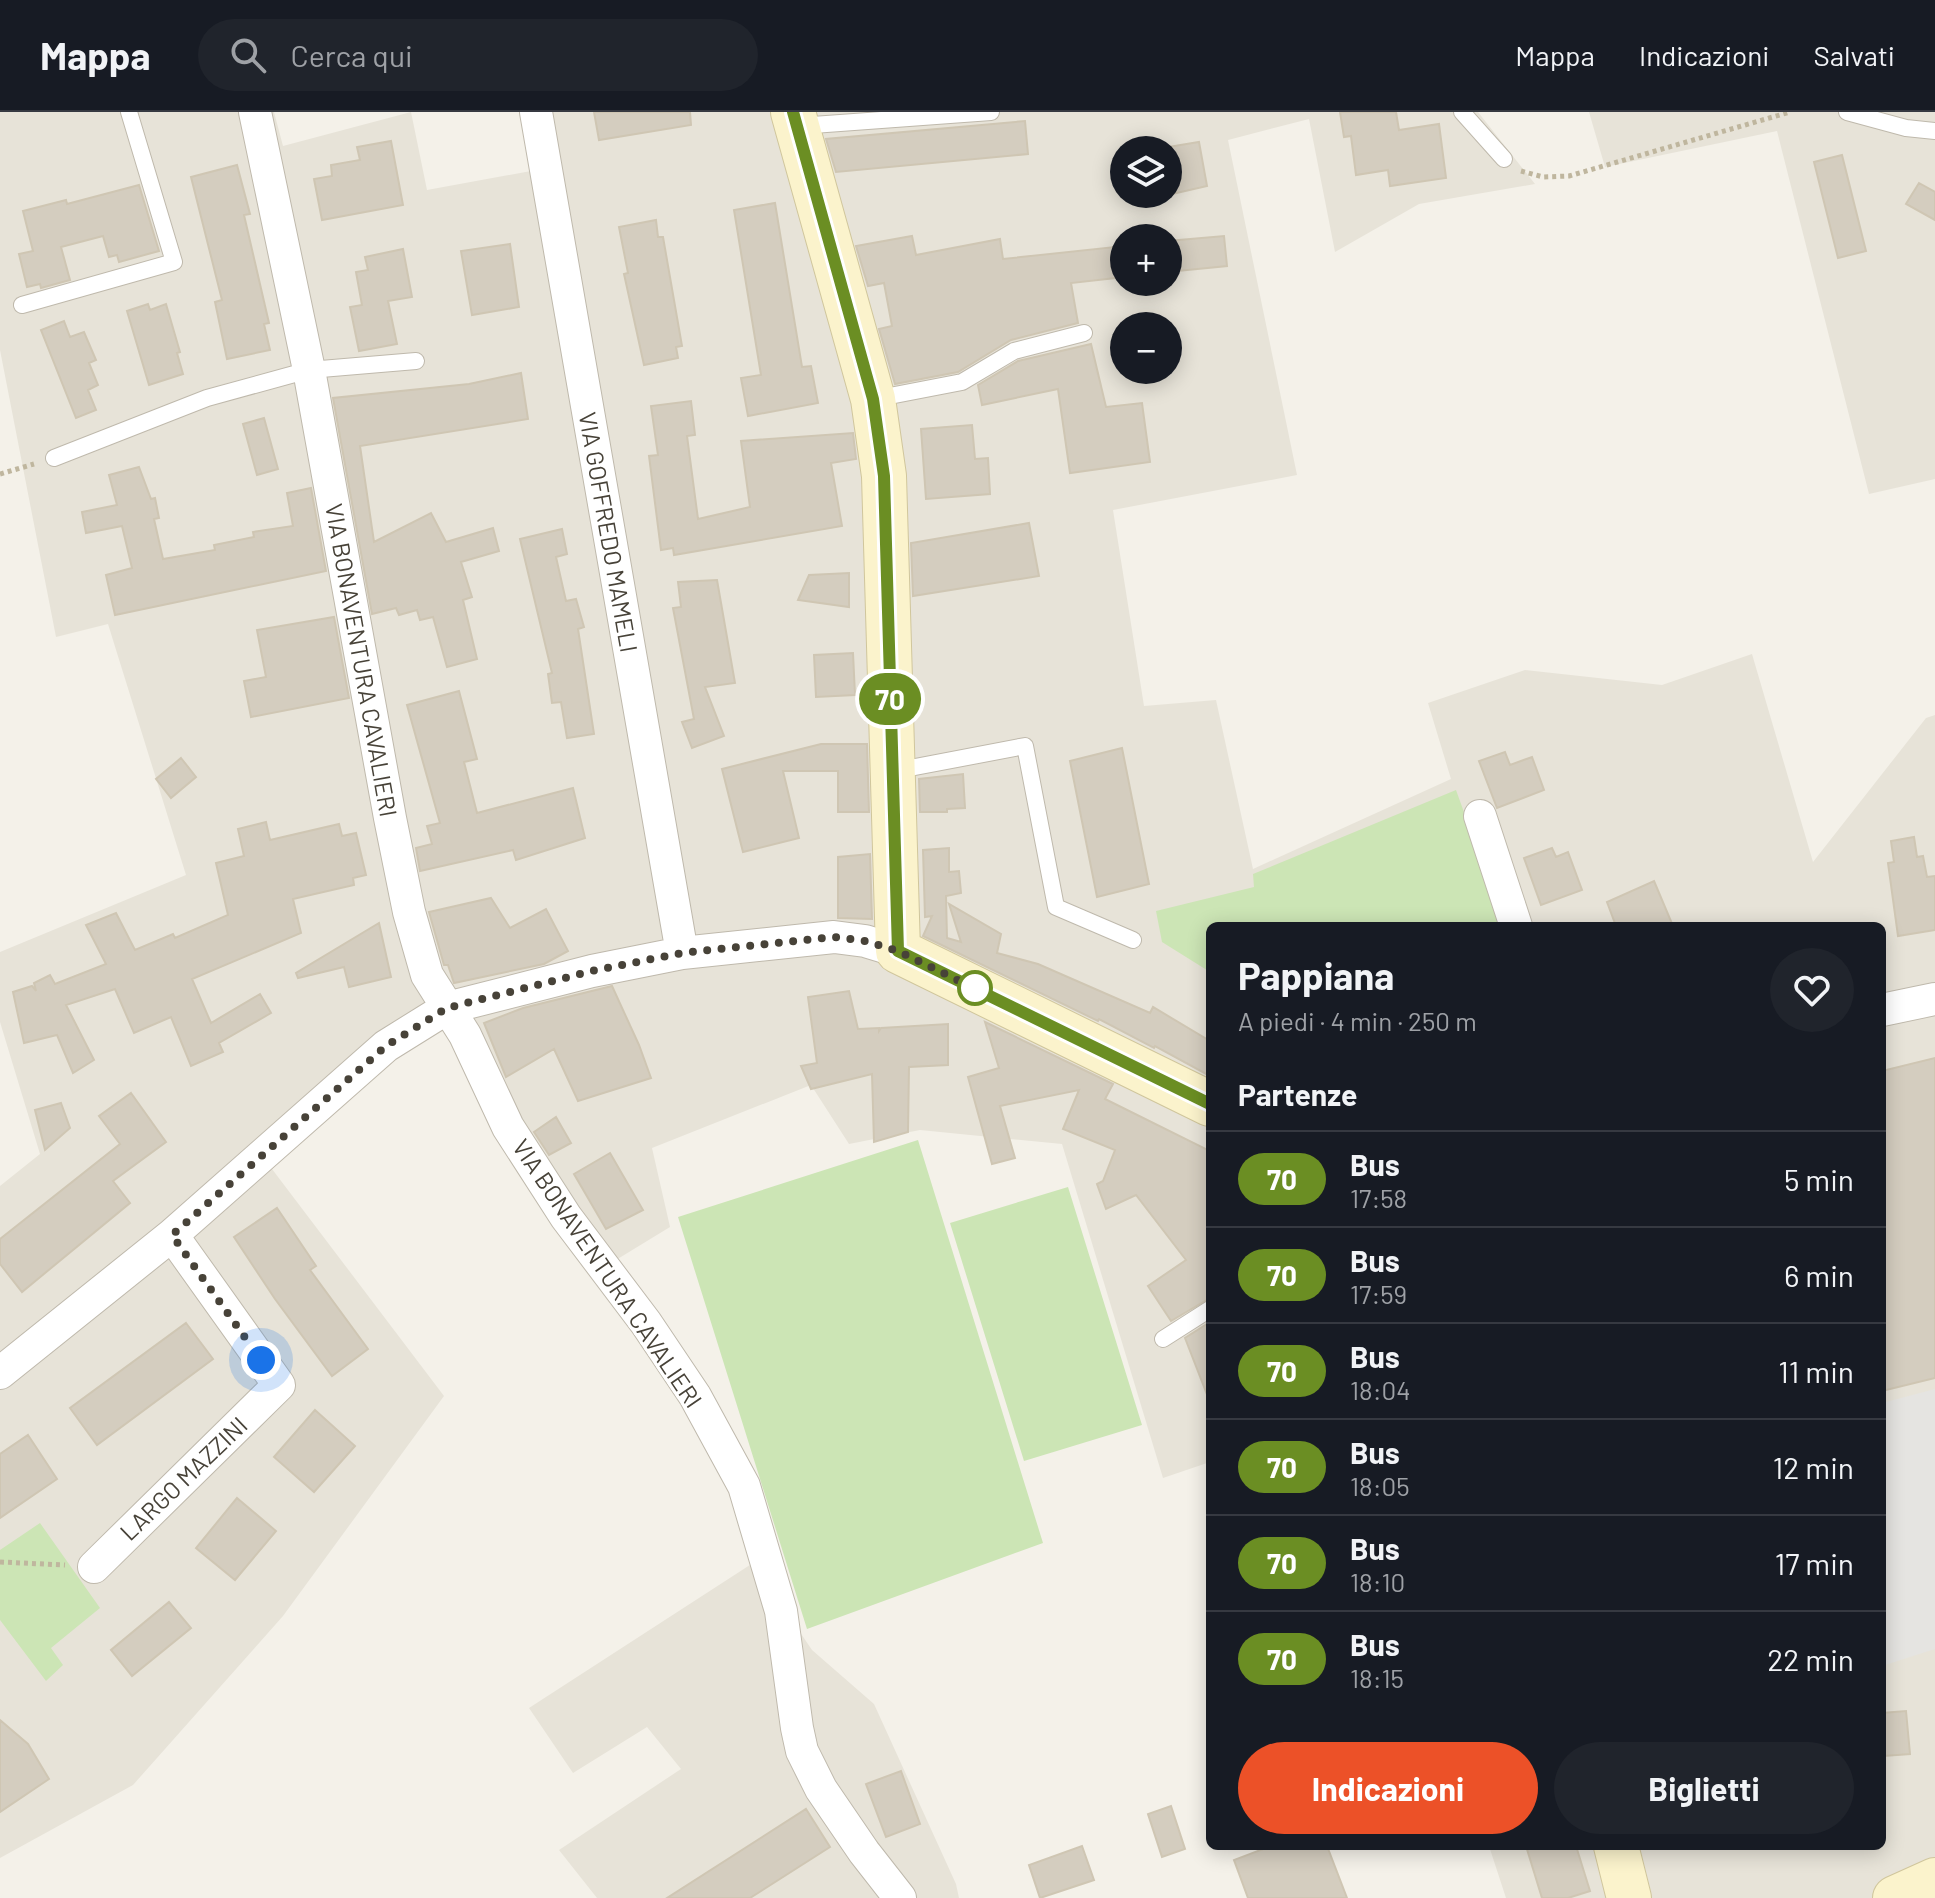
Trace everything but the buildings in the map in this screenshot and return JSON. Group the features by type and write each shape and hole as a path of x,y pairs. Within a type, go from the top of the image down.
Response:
{"street":[{"name":"VIA BONAVENTURA CAVALIERI","path":"255,112 309,370 409,912 427,975 465,1035 508,1127 566,1217 646,1323 695,1396 744,1486 781,1611 802,1751 821,1789 900,1898"},
{"name":"VIA GOFFREDO MAMELI","path":"536,112 682,953"},
{"path":"795,119 873,399 884,476 898,951"},
{"path":"1480,816 1515,922"},
{"path":"0,1373 172,1235 386,1046 447,1008 592,971 682,953 834,937 865,941 898,951 1206,1102"},
{"path":"1886,1009 1935,999"},
{"name":"LARGO MAZZINI","path":"94,1567 279,1385 172,1235"},
{"path":"1617,1850 1628,1897"},
{"path":"1895,1898 1935,1880"}],"lane":[{"path":"22,305 174,262 129,112"},
{"path":"795,119 991,112"},
{"path":"1462,112 1504,159"},
{"path":"1847,112 1906,128 1935,131"},
{"path":"873,399 962,382 1014,351 1084,333"},
{"path":"54,458 207,398 309,370 416,361"},
{"path":"892,771 1025,746 1056,907 1133,940"},
{"path":"1163,1339 1206,1312"}],"path":[{"path":"1504,159 1514,169 1543,177 1569,176 1790,112"},
{"path":"0,474 54,458"},
{"path":"0,1562 94,1567"}],"shaded area":[{"path":"0,112 274,112 283,146 411,112 427,190 531,171 521,112 1478,112 1535,184 1419,204 1335,252 1309,119 1228,140 1297,475 1113,510 1144,706 1216,700 1253,869 1451,779 1428,703 1525,670 1662,685 1752,654 1813,862 1926,718 1935,715 1935,1898 1506,1898 1490,1850 1886,1850 1886,922 1206,922 1206,1463 1163,1478 1062,1144 920,1130 849,1144 811,1085 652,1148 670,1227 593,1274 446,1026 391,1058 348,1102 272,1169 444,1396 283,1616 133,1785 0,1858 0,1186 40,1154 0,1022 0,952 186,875 108,624 56,637 0,350"},
{"path":"1589,112 1935,112 1935,479 1869,494 1777,131 1605,167"},
{"path":"1935,1389 1935,1649 1886,1665 1886,1402"},
{"path":"753,1563 812,1650 874,1704 956,1884 959,1898 597,1898 559,1850 681,1769 647,1727 573,1773 529,1708"}],"green space":[{"path":"1456,790 1504,922 1206,922 1206,970 1162,942 1156,911 1254,887 1253,874"},
{"path":"918,1140 1043,1543 807,1629 678,1217"},
{"path":"1068,1187 1142,1425 1024,1461 950,1223"},
{"path":"40,1523 100,1608 51,1648 63,1665 46,1681 0,1620 0,1550"}],"bus line":[{"name":"70","path":"793,112 873,399 884,476 898,951 1206,1102"}],"route":[{"path":"261,1360 172,1235 386,1046 447,1008 592,971 682,953 834,937 865,941 898,951 982,992 975,988"}]}
